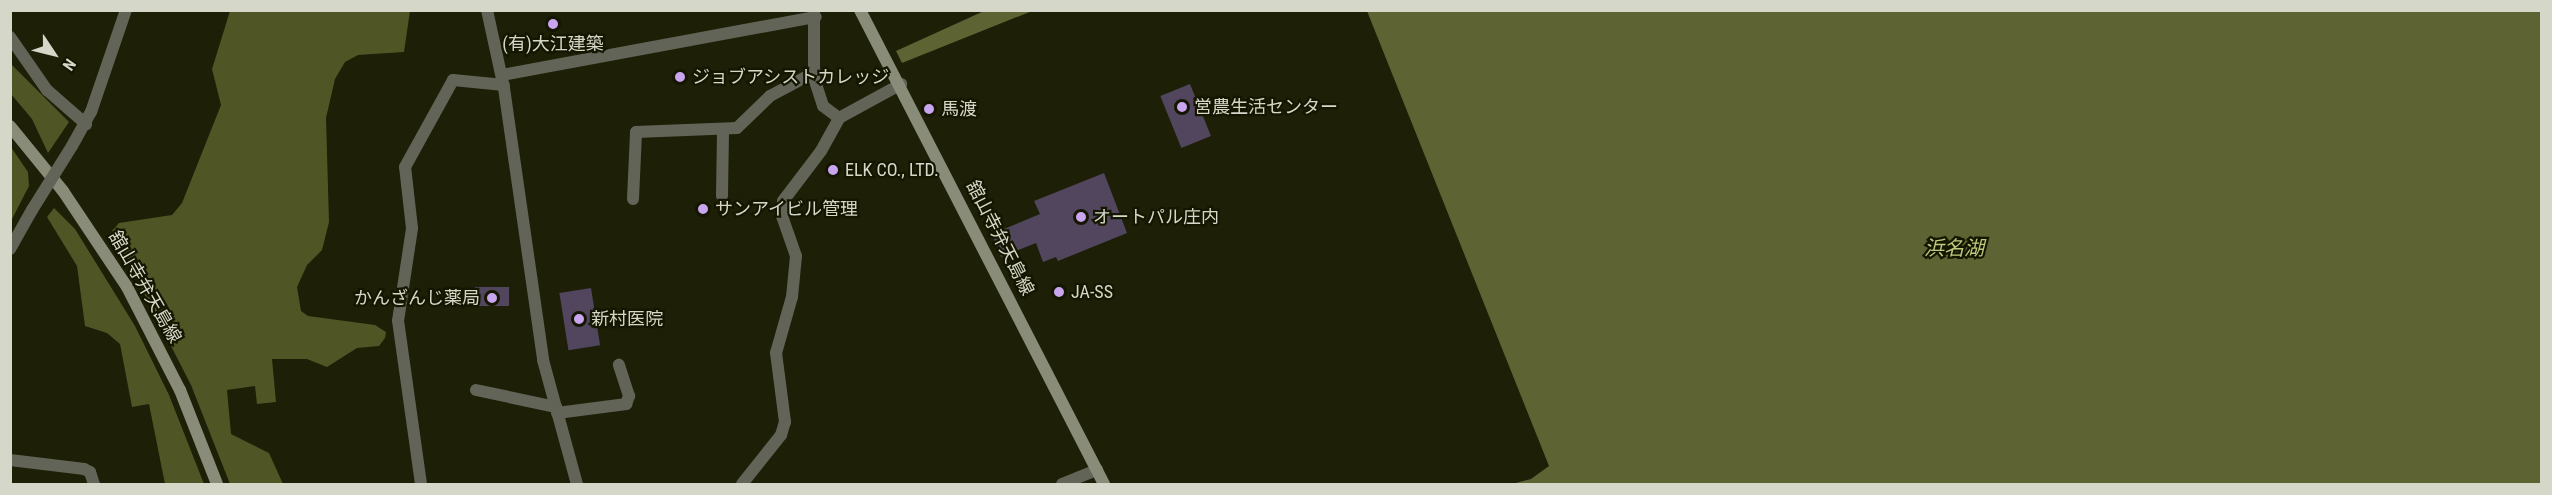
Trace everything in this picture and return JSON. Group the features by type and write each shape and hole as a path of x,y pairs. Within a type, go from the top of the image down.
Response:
{"main road":[{"name":"舘山寺弁天島線","path":"860,10 901,84 1104,484"},
{"name":"舘山寺弁天島線","path":"10,126 86,222 132,295 180,390 217,484"}],"street":[{"path":"10,249 86,124 126,10"},
{"path":"487,10 503,80 542,354 577,484"},
{"path":"421,484 398,321 412,228 405,167 453,80 503,80 815,14 815,72 823,106 838,118"},
{"path":"10,37 46,90 86,124"},
{"path":"633,199 636,132 723,130 742,125 770,96 815,72"},
{"path":"742,484 782,435 785,422 776,353 792,297 796,256 782,216 783,201 821,151 838,118 901,84"},
{"path":"722,196 723,130"},
{"path":"476,390 557,410 626,404 629,396 619,365"},
{"path":"10,460 84,469 90,472 94,484"},
{"path":"1062,484 1097,470"}],"shaded area":[{"path":"230,11 410,11 404,52 358,55 345,62 335,79 326,118 329,222 322,250 307,265 297,287 301,311 308,316 375,325 386,332 385,338 379,346 357,348 327,367 307,359 272,359 276,402 257,404 255,386 227,390 231,434 269,453 283,484 230,484 191,385 112,231 119,223 172,215 182,203 221,105 212,69"},
{"path":"10,63 69,122 48,153 32,119 11,94"},
{"path":"11,147 28,172 29,186 11,221"},
{"path":"54,208 75,229 135,326 169,395 204,484 165,484 149,404 132,407 120,344 107,333 85,326 77,266 47,217"}],"water":[{"path":"984,11 1032,11 902,63 896,51"},
{"name":"浜名湖","path":"1367,11 2541,11 2541,484 1512,484 1531,479 1549,466"}],"building":[{"name":"営農生活センター","path":"1190,84 1211,136 1181,148 1160,96"},
{"name":"オートパル庄内","path":"1104,173 1127,233 1058,261 1056,257 1043,262 1036,243 1001,257 992,234 1040,214 1034,201"},
{"name":"かんざんじ薬局","path":"475,287 509,287 509,306 475,306"},
{"name":"新村医院","path":"591,288 600,345 568,350 559,293"}],"place":[{"name":"(有)大江建築","path":"553,24"},
{"name":"ジョブアシストカレッジ","path":"680,77"},
{"name":"営農生活センター","path":"1182,107"},
{"name":"馬渡","path":"929,109"},
{"name":"ELK CO., LTD.","path":"833,170"},
{"name":"サンアイビル管理","path":"703,209"},
{"name":"オートパル庄内","path":"1081,217"},
{"name":"JA-SS","path":"1059,292"},
{"name":"かんざんじ薬局","path":"492,298"},
{"name":"新村医院","path":"579,319"}]}
